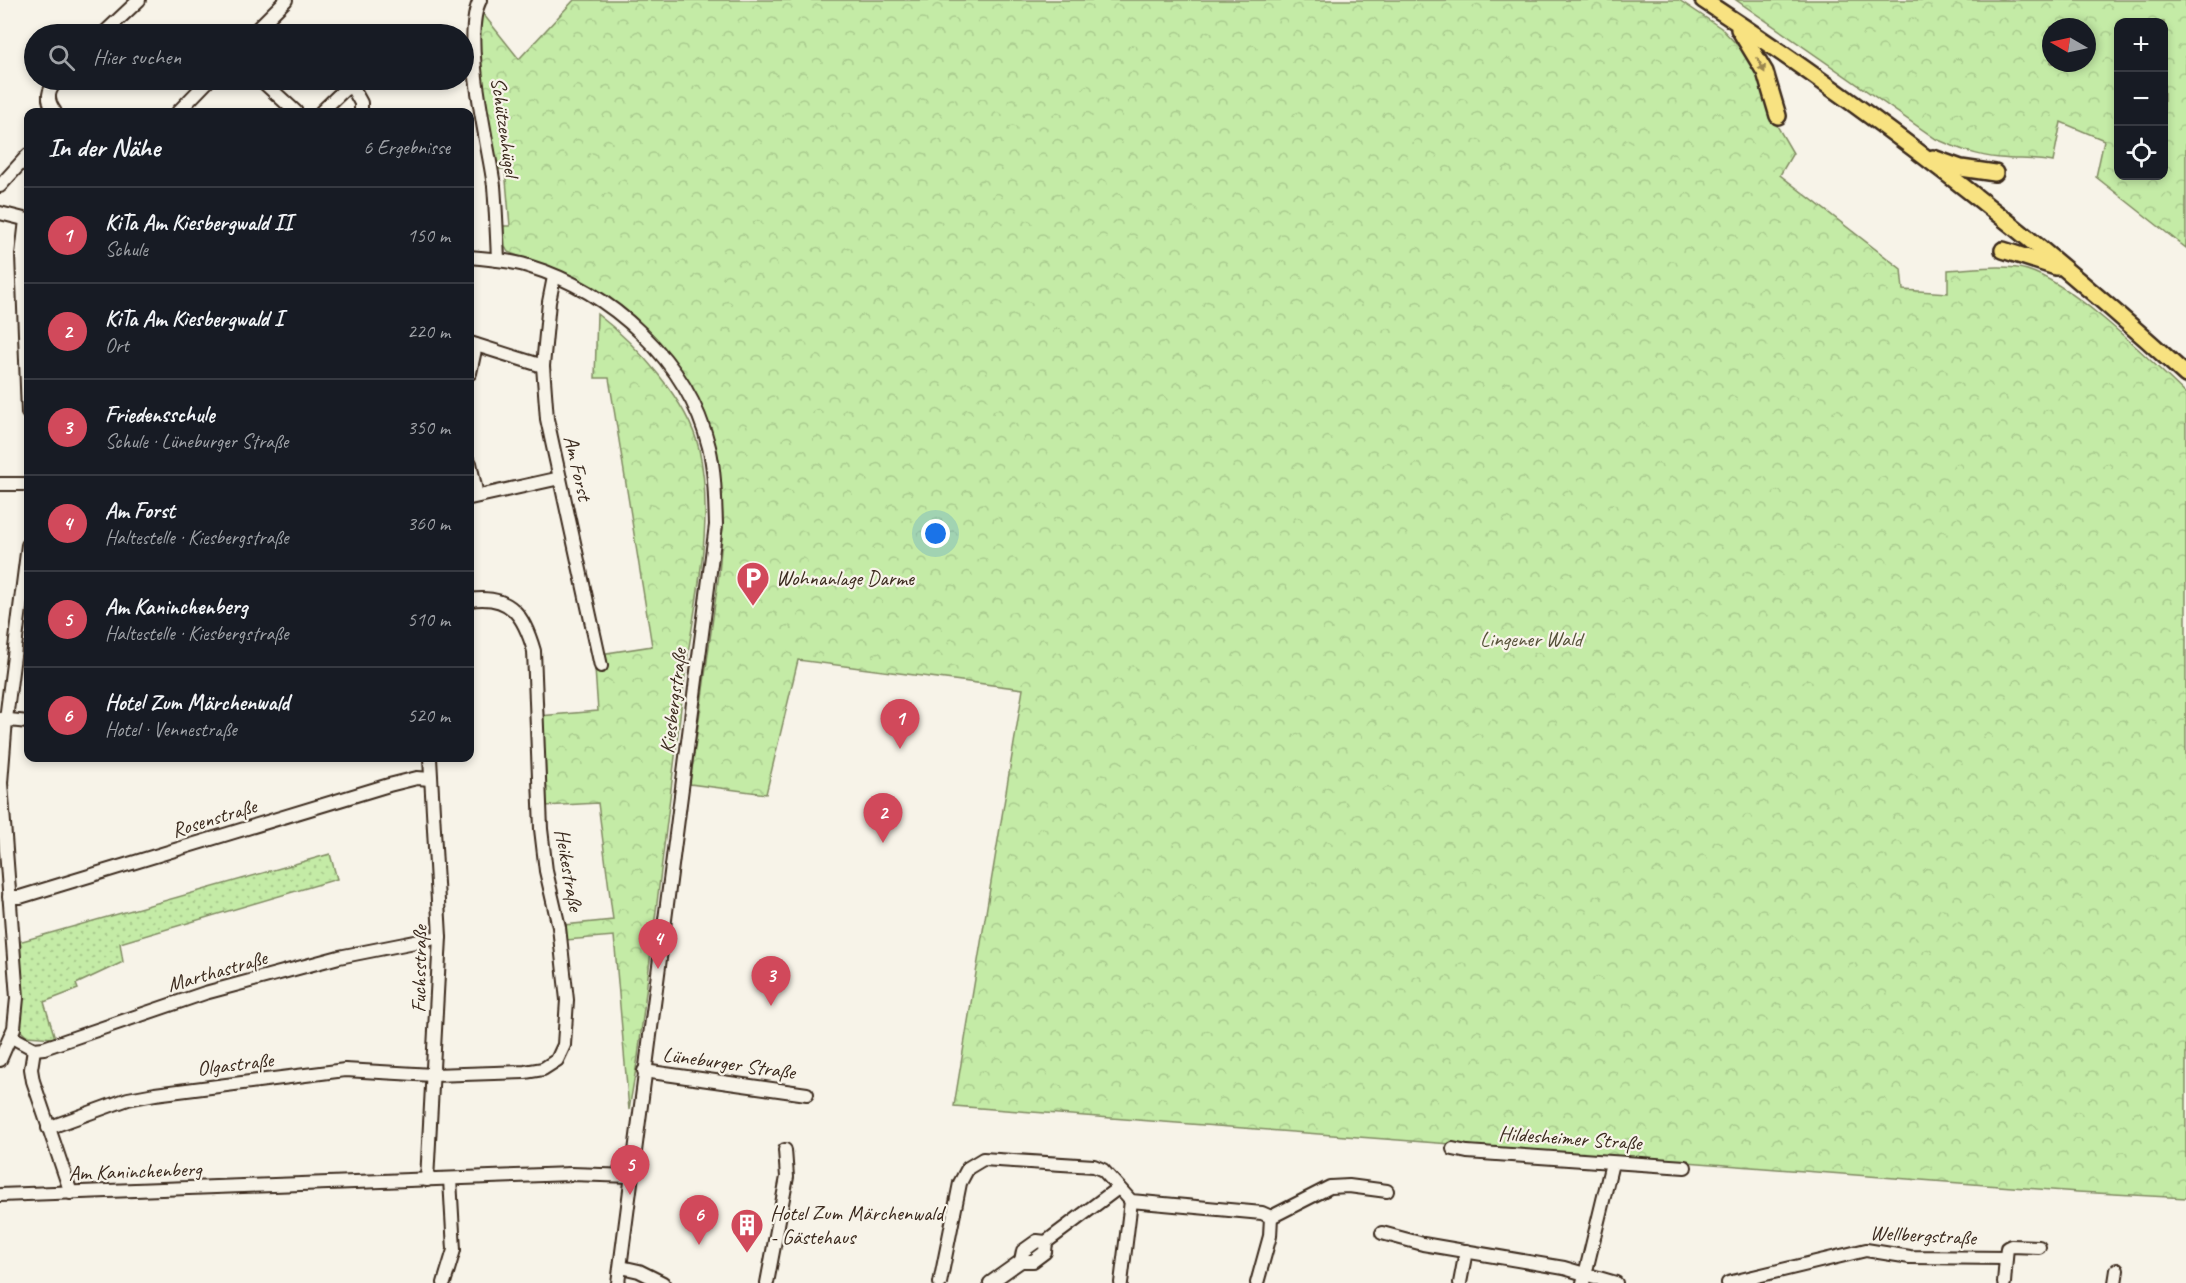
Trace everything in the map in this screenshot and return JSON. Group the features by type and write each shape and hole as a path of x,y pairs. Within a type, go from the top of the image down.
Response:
{"main road":[{"path":"1703,0 1922,154 2070,272 2186,375"},
{"path":"1732,19 1752,47 1765,72 1778,116"},
{"path":"1922,154 1961,168 1995,173"},
{"path":"2003,250 2031,257 2070,272"}],"street":[{"path":"114,24 139,0"},
{"path":"262,24 286,0"},
{"name":"Schützenhügel","path":"473,24 480,0"},
{"name":"Schützenhügel","path":"474,79 494,188 498,260"},
{"path":"50,90 48,96 53,108"},
{"path":"182,108 199,90"},
{"path":"272,90 292,108"},
{"path":"326,108 347,90"},
{"path":"358,90 361,108"},
{"path":"0,186 24,159"},
{"path":"0,213 24,219"},
{"path":"24,241 22,255 24,285"},
{"name":"Kiesbergstraße","path":"474,257 529,266 597,296 628,320 678,377 709,447 716,525 618,1283"},
{"name":"Am Forst","path":"554,277 549,302 543,366 547,419 601,666"},
{"path":"474,344 543,366"},
{"path":"474,497 560,478"},
{"path":"0,484 24,484"},
{"name":"Heikestraße","path":"433,1075 525,1072 543,1069 557,1060 564,1045 567,1025 560,927 546,871 541,829 534,651 527,626 508,605 494,600 474,600"},
{"path":"0,1060 14,1028 17,998 1,783 3,719 22,640 24,609"},
{"path":"3,719 24,722"},
{"name":"Fuchsstraße","path":"427,1180 440,937 430,762"},
{"name":"Rosenstraße","path":"9,897 20,897 389,785 417,778 431,779"},
{"name":"Marthastraße","path":"34,1049 66,1042 205,993 339,957 440,937"},
{"path":"10,1035 34,1049 31,1069 48,1128 71,1193"},
{"name":"Olgastraße","path":"48,1128 128,1100 155,1094 345,1070 433,1075"},
{"name":"Lüneburger Straße","path":"644,1071 807,1094"},
{"name":"Hildesheimer Straße","path":"1453,1149 1467,1152 1685,1167"},
{"path":"767,1283 787,1177 785,1150"},
{"path":"940,1283 960,1183 964,1173 975,1162 992,1159 1094,1166 1103,1170 1131,1201 1262,1214 1271,1217 1330,1187 1367,1187 1387,1191"},
{"path":"1584,1279 1612,1163"},
{"name":"Am Kaninchenberg","path":"0,1195 571,1174 632,1176"},
{"path":"444,1283 454,1250 450,1179"},
{"path":"990,1283 1022,1261 1033,1261 1045,1252 1046,1242 1118,1188"},
{"path":"1121,1283 1131,1201"},
{"path":"1257,1283 1270,1236 1271,1217"},
{"path":"1382,1233 1466,1251 1531,1261 1584,1279 1616,1283"},
{"name":"Wellbergstraße","path":"1728,1283 1866,1250 1910,1257 2006,1258 2007,1248 2011,1246 2039,1247"},
{"path":"1460,1283 1466,1251"},
{"path":"2004,1283 2006,1258"},
{"path":"621,1267 639,1271 663,1283"},
{"path":"2115,1283 2117,1270"}],"green space":[{"name":"Lingener Wald","path":"574,0 1679,0 1721,28 1741,49 1759,75 1769,112 1793,153 1780,175 1901,269 1903,290 1948,293 1948,270 1999,267 2027,270 2046,278 2088,306 2132,343 2186,394 2186,1198 2078,1192 954,1106 1023,689 798,660 766,794 690,784 719,574 723,524 721,482 713,445 698,407 628,317 555,271 508,252 500,238 499,226 510,226 505,169 496,169 478,67 480,10 519,59"},
{"path":"1736,0 2186,0 2186,248 2096,177 2104,140 2061,122 2053,162 2000,158 1959,148 1936,139"},
{"path":"597,314 644,357 672,393 693,431 704,478 705,508 701,566 684,683 638,1057 629,1110 614,936 566,940 564,925 613,920 598,803 545,806 539,716 598,711 594,655 652,646 609,378 595,378"},
{"path":"330,854 337,879 120,943 123,962 76,984 78,989 44,1002 55,1038 26,1036 19,1029 15,943"}],"place":[{"name":"Wohnanlage Darme","path":"753,607"},
{"name":"KiTa Am Kiesbergwald II","path":"900,749"},
{"name":"KiTa Am Kiesbergwald I","path":"883,843"},
{"name":"Am Forst","path":"658,969"},
{"name":"Friedensschule","path":"771,1006"},
{"name":"Am Kaninchenberg","path":"630,1195"},
{"name":"Hotel Zum Märchenwald","path":"699,1245"},
{"name":"Hotel Zum Märchenwald - Gästehaus","path":"747,1254"}]}
